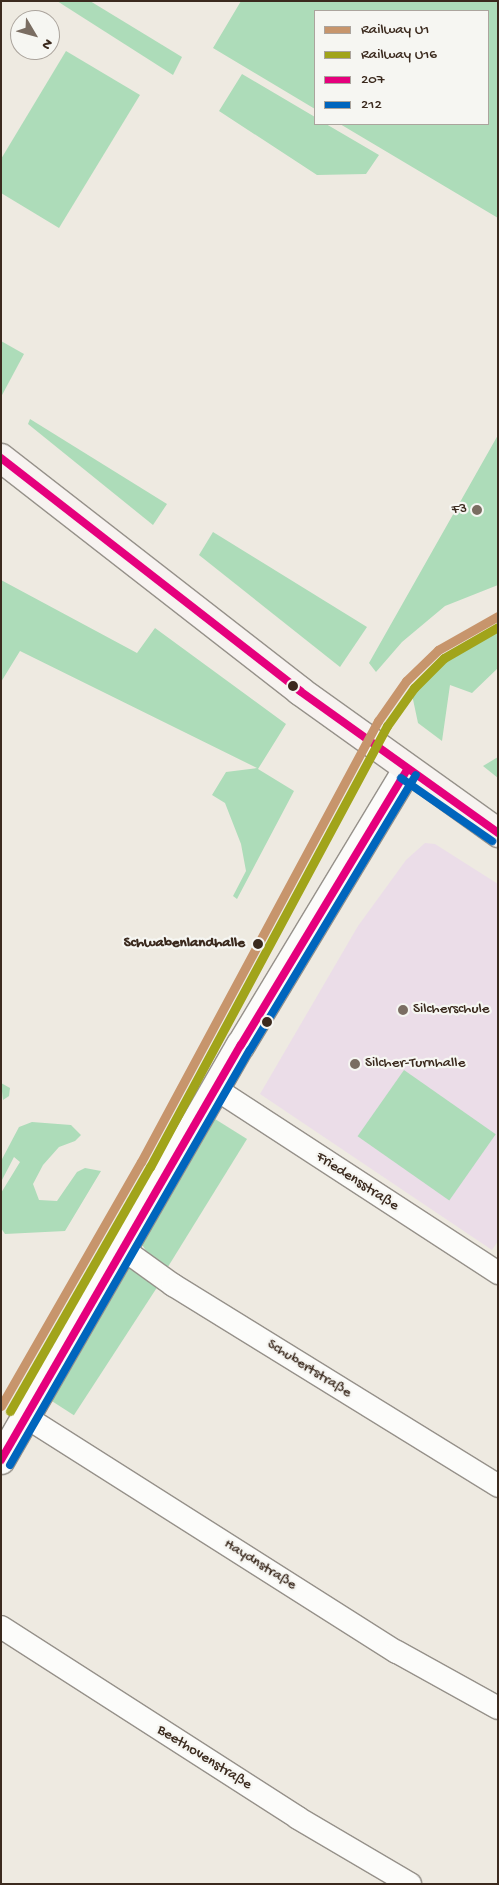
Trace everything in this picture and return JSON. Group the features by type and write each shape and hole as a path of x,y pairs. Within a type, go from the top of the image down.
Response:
{"main road":[{"path":"1,458 407,770 498,833"}],"street":[{"path":"1,1460 216,1089 407,770"},
{"name":"Friedensstraße","path":"216,1089 498,1273"},
{"name":"Schubertstraße","path":"123,1250 173,1285 498,1486"},
{"name":"Haydnstraße","path":"26,1418 60,1437 397,1652 498,1708"},
{"name":"Beethovenstraße","path":"1,1627 298,1818 410,1884"}],"shaded area":[{"name":"Silcherschule","path":"425,843 435,844 498,884 498,1241 492,1250 260,1094 358,926 406,860"}],"green space":[{"path":"57,1 90,1 182,57 173,75"},
{"path":"241,1 498,1 498,218 342,125 489,125 489,10 314,10 314,108 213,48"},
{"path":"66,51 140,95 59,228 1,193 1,159"},
{"path":"242,74 314,116 314,125 328,125 379,155 366,174 317,175 219,111"},
{"path":"1,341 24,354 1,397"},
{"path":"30,419 167,504 153,525 28,424"},
{"name":"F3","path":"498,435 498,585 445,606 402,642 376,672 369,663"},
{"path":"213,532 367,627 340,667 199,555"},
{"path":"1,580 137,653 155,628 286,724 258,769 294,791 237,899 233,896 246,871 241,844 225,803 212,795 226,772 257,768 20,651 1,682"},
{"path":"498,626 498,668 472,693 450,685 442,741 418,723 411,690 434,664 465,642"},
{"path":"498,757 498,778 483,766"},
{"path":"404,1070 496,1134 449,1201 358,1136"},
{"path":"1,1083 10,1088 9,1096 3,1100"},
{"path":"215,1119 247,1139 166,1270 148,1254 141,1243"},
{"path":"32,1122 71,1125 81,1135 75,1141 59,1147 43,1165 33,1184 39,1200 57,1201 77,1172 85,1168 101,1171 65,1231 5,1234 1,1228 1,1193 20,1162 14,1157 2,1180 1,1161 19,1127"},
{"path":"130,1261 161,1281 74,1415 43,1395"}],"rail line":[{"name":"U1","path":"1,1406 141,1162 378,721 406,681 438,650 498,616"},
{"name":"U16","path":"10,1411 150,1167 387,726 414,688 444,658 498,627"}],"transit line":[{"name":"207","path":"1,458 300,691 498,833"},
{"name":"207","path":"1,1460 241,1045 407,770"},
{"name":"212","path":"10,1465 250,1050 416,775"},
{"name":"212","path":"401,778 492,841"}],"place":[{"name":"F3","path":"477,510"},
{"name":"Schwabenlandhalle","path":"258,944"},
{"name":"Silcherschule","path":"403,1010"},
{"name":"Silcher-Turnhalle","path":"355,1064"}]}
